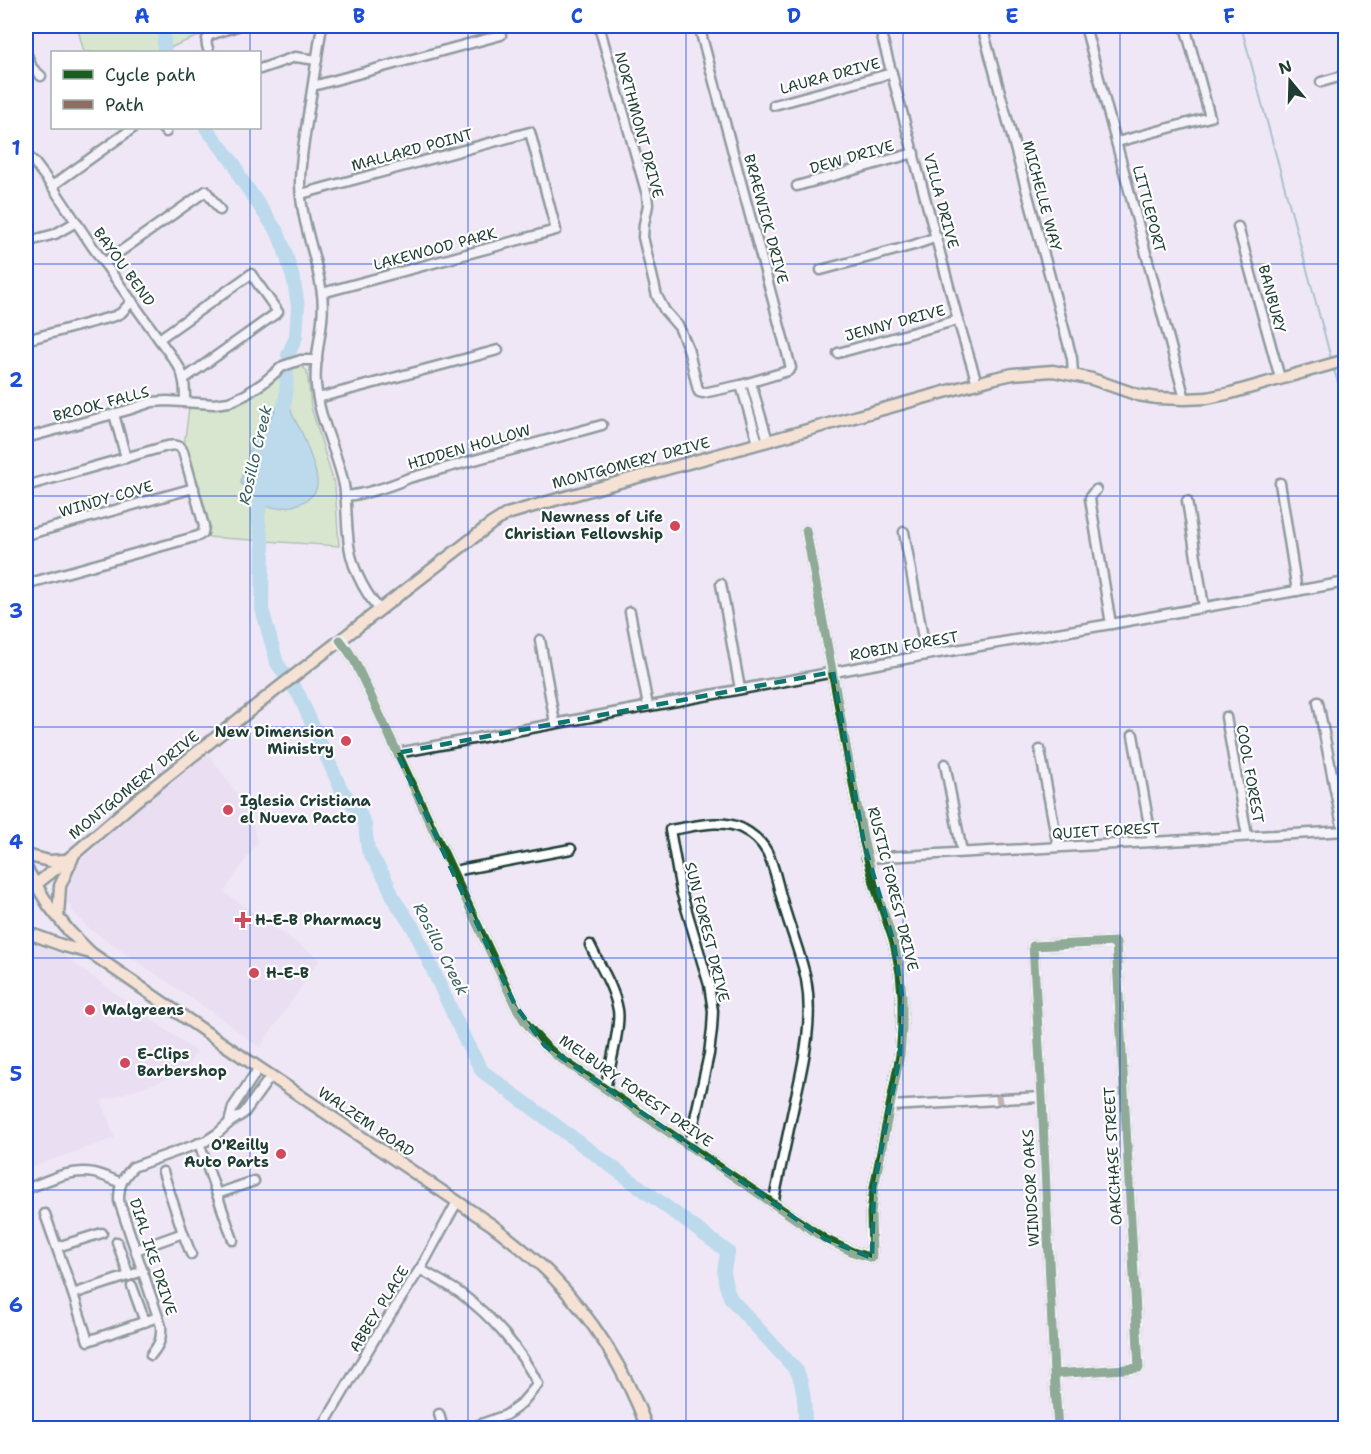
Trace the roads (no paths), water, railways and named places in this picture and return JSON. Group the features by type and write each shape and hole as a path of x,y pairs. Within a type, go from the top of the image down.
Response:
{"main road":[{"name":"MONTGOMERY DRIVE","path":"36,885 137,800 301,670 507,514 1013,374 1053,371 1073,374 1138,395 1185,399 1207,398 1231,393 1346,360"},
{"path":"26,855 49,861 70,857 60,886 58,917"},
{"name":"WALZEM ROAD","path":"26,868 58,917 91,953 492,1225 524,1250 549,1273 599,1334 618,1364 647,1428"},
{"path":"26,892 36,885"},
{"path":"26,933 91,953"}],"street":[{"path":"209,51 206,42 210,35 237,26"},
{"path":"322,26 302,158 301,194 305,225 322,293 323,314 316,385 320,408 345,488 348,538 353,562 370,598 379,609"},
{"path":"313,86 501,35 498,26"},
{"name":"NORTHMONT DRIVE","path":"599,26 647,195 648,206 643,237 657,296 665,311 679,327 688,348 699,392 741,385"},
{"name":"BRAEWICK DRIVE","path":"699,26 791,363 788,371 741,385"},
{"name":"VILLA DRIVE","path":"879,26 977,383"},
{"name":"MICHELLE WAY","path":"982,26 1072,358 1073,374"},
{"name":"LITTLEPORT","path":"1085,26 1185,399"},
{"path":"1117,142 1210,117 1185,26"},
{"path":"26,51 32,68 41,76"},
{"path":"261,69 296,57 317,60"},
{"name":"LAURA DRIVE","path":"774,105 892,73"},
{"path":"1321,82 1346,75"},
{"path":"52,186 132,129"},
{"name":"MALLARD POINT","path":"301,194 530,132 556,230"},
{"name":"DEW DRIVE","path":"797,186 914,153"},
{"name":"BAYOU BEND","path":"26,154 52,186 179,367 184,379 184,402"},
{"path":"104,263 206,191 220,210"},
{"path":"26,242 55,234 76,222"},
{"name":"BANBURY","path":"1238,226 1280,378"},
{"name":"LAKEWOOD PARK","path":"322,293 556,230"},
{"path":"821,270 937,237"},
{"path":"159,339 251,274 278,312 184,379"},
{"path":"26,340 115,316 132,301"},
{"name":"JENNY DRIVE","path":"838,352 958,320"},
{"path":"318,398 498,350"},
{"name":"BROOK FALLS","path":"26,436 152,402 214,404 229,402 263,383 283,366 301,360 317,360"},
{"path":"751,383 763,442"},
{"path":"741,385 763,442"},
{"path":"114,414 126,458"},
{"name":"HIDDEN HOLLOW","path":"345,496 380,489 409,477 602,425"},
{"path":"26,486 177,445 181,447 204,526 202,533 198,536 26,584"},
{"path":"1280,483 1297,591"},
{"name":"WINDY COVE","path":"26,535 194,488"},
{"path":"1096,490 1090,499 1111,624"},
{"path":"1186,501 1204,607"},
{"name":"RUSTIC FOREST DRIVE","path":"806,530 867,858 891,931 900,973 902,1030 900,1055 874,1187 871,1213 872,1258"},
{"path":"904,532 926,655"},
{"name":"ROBIN FOREST","path":"397,753 926,655 1346,582"},
{"path":"720,584 740,689"},
{"path":"630,612 648,706"},
{"name":"MELBURY FOREST DRIVE","path":"340,640 349,652 364,682 515,1005 530,1029 557,1056 825,1239 872,1258"},
{"path":"540,640 555,723"},
{"path":"1318,702 1344,831"},
{"name":"COOL FOREST","path":"1226,717 1247,836"},
{"path":"1133,735 1152,842"},
{"path":"1040,750 1058,847"},
{"path":"945,764 962,852"},
{"name":"SUN FOREST DRIVE","path":"689,1146 709,1054 713,1011 708,985 681,891 670,830 727,823 757,839 763,845 773,864 806,979 808,1000 806,1051 773,1203"},
{"name":"QUIET FOREST","path":"867,858 1344,831"},
{"path":"454,871 571,849"},
{"name":"WINDSOR OAKS","path":"1058,1428 1033,946 1116,942"},
{"name":"OAKCHASE STREET","path":"1054,1374 1139,1368 1116,942"},
{"path":"590,945 613,992 618,1010 617,1029 605,1089"},
{"name":"DIAL IKE DRIVE","path":"229,1123 233,1107 259,1068"},
{"name":"DIAL IKE DRIVE","path":"151,1355 159,1344 162,1335 161,1326 119,1201 119,1188 124,1176 133,1167 206,1141 218,1133 244,1113 271,1076"},
{"path":"891,1106 1042,1097"},
{"path":"199,1143 233,1240"},
{"path":"26,1189 68,1174 81,1172 94,1173 121,1183"},
{"path":"163,1172 191,1254"},
{"path":"217,1194 254,1180"},
{"name":"ABBEY PLACE","path":"322,1428 377,1335 420,1269 457,1202"},
{"path":"45,1214 74,1294 88,1341 158,1317"},
{"path":"57,1247 102,1233"},
{"path":"136,1250 183,1233"},
{"path":"117,1242 129,1276"},
{"path":"420,1269 460,1294 490,1318 528,1365 538,1384 520,1405 506,1415 470,1428"},
{"path":"74,1294 143,1271"},
{"path":"132,1286 145,1322"},
{"path":"439,1414 443,1428"}],"water":[{"path":"283,396 289,398 317,481 313,494 307,499 293,506 277,508 260,505 245,495 246,490 241,480 251,449"}],"waterway":[{"name":"Rosillo Creek","path":"157,26 164,39"},
{"path":"164,39 168,26"},
{"path":"1241,26 1332,362"},
{"name":"Rosillo Creek","path":"164,39 164,51"},
{"name":"Rosillo Creek","path":"207,129 235,165 241,179 278,233 285,251 298,306 296,337 288,355"},
{"path":"1333,367 1346,406"},
{"name":"Rosillo Creek","path":"283,413 287,370"},
{"name":"Rosillo Creek","path":"264,487 258,517 263,545 262,609 277,663 299,695 341,789 359,812 365,825 368,850 385,878 395,901 414,929 467,1044 482,1071 728,1252 724,1276 731,1299 797,1371 803,1389 805,1421"}],"place":[{"name":"Newness of Life Christian Fellowship","path":"675,526"},
{"name":"New Dimension Ministry","path":"346,741"},
{"name":"Iglesia Cristiana el Nueva Pacto","path":"228,810"},
{"name":"H-E-B Pharmacy","path":"243,920"},
{"name":"H-E-B","path":"254,973"},
{"name":"Walgreens","path":"90,1010"},
{"name":"E-Clips Barbershop","path":"125,1063"},
{"name":"O'Reilly Auto Parts","path":"281,1154"}]}
